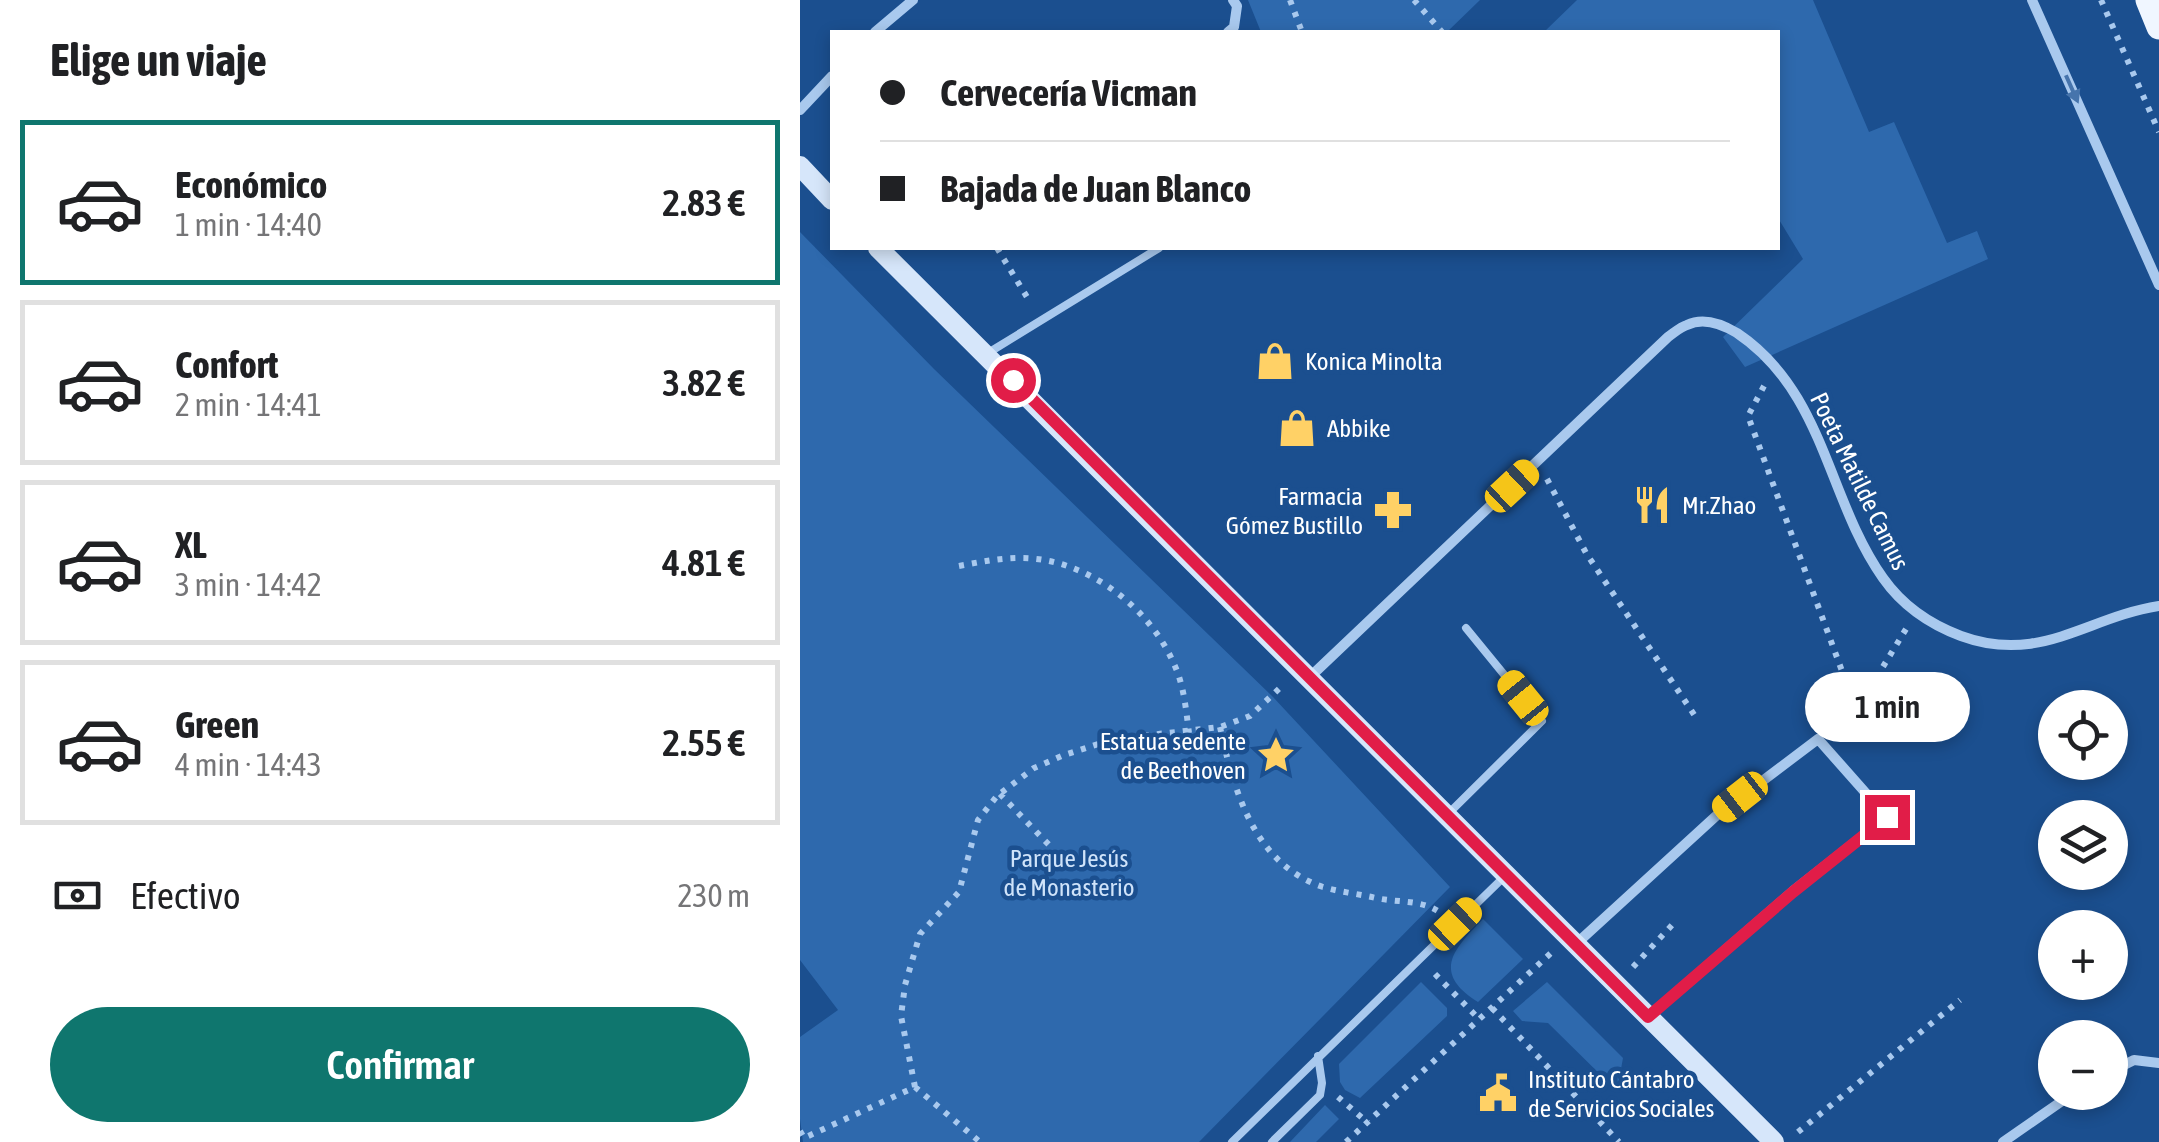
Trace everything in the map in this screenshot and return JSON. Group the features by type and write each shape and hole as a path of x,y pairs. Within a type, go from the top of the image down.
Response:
{"main road":[{"path":"2148,0 2159,26"},
{"path":"800,166 830,198"},
{"path":"880,250 1774,1142"}],"street":[{"path":"877,30 913,0"},
{"path":"1230,30 1236,6 1233,0"},
{"path":"2032,0 2159,285"},
{"path":"800,110 830,78"},
{"name":"Poeta Matilde Camus","path":"1305,670 1538,462 1668,337 1689,323 1717,322 1731,329 1774,367 1817,430 1858,533 1882,576 1900,600 1931,623 1964,638 2023,645 2080,632 2159,606"},
{"path":"1572,941 1716,816 1818,739 1887,817 1648,1017"},
{"path":"2128,1063 2159,1063"},
{"path":"2003,1142 2049,1110"}],"lane":[{"path":"987,354 1156,250"},
{"path":"1447,815 1542,721 1466,628"},
{"path":"1232,1142 1506,875"},
{"path":"1272,1142 1320,1095 1318,1056"}],"path":[{"path":"1290,0 1301,30"},
{"path":"1414,0 1440,30"},
{"path":"2101,0 2159,132"},
{"path":"998,250 1041,320"},
{"path":"1774,367 1748,416 1856,709"},
{"path":"1538,462 1586,553 1697,719"},
{"path":"959,566 1024,558 1060,563 1092,577 1128,602 1154,630 1174,664 1189,733"},
{"path":"1818,739 1852,716 1916,612"},
{"path":"980,1142 915,1087 901,1016 904,985 920,934 959,892 978,820 1000,794 1034,768 1114,739 1220,727 1250,716 1305,670"},
{"path":"1220,727 1230,772 1250,824 1279,862 1321,886 1430,905 1455,924"},
{"path":"1000,794 1051,848"},
{"path":"1616,986 1672,924"},
{"path":"1346,1142 1492,1008 1572,941"},
{"path":"1420,958 1480,1019"},
{"path":"1785,1142 1960,1000"},
{"path":"1492,1008 1620,1142"},
{"path":"1322,1083 1368,1122"},
{"path":"800,1131 804,1138 915,1087"}],"green space":[{"path":"1248,0 1480,0 1449,30 1260,30"},
{"path":"1577,0 1813,0 1869,132 1894,122 1947,243 1977,231 1988,259 1745,367 1723,337 1803,259 1780,221 1780,30 1546,30"},
{"name":"Parque Jesús de Monasterio","path":"800,232 934,369 1273,697 1450,887 1199,1142 803,1142 800,1037 838,1010 800,960"},
{"path":"1483,919 1523,959 1478,1002 1463,991 1451,970 1456,950"},
{"path":"1421,982 1447,1008 1447,1016 1360,1098 1345,1090 1340,1082 1339,1064"},
{"path":"1547,982 1623,1058 1617,1091 1548,1023 1522,1021 1513,1011"},
{"path":"1325,1105 1339,1119 1316,1142 1290,1142"}],"place":[{"name":"Konica Minolta","path":"1275,361"},
{"name":"Abbike","path":"1297,428"},
{"name":"Mr.Zhao","path":"1652,505"},
{"name":"Farmacia Gómez Bustillo","path":"1393,510"},
{"name":"Estatua sedente de Beethoven","path":"1276,755"},
{"name":"Instituto Cántabro de Servicios Sociales","path":"1498,1093"}],"route":[{"path":"1013,380 1648,1017 1887,817"}]}
